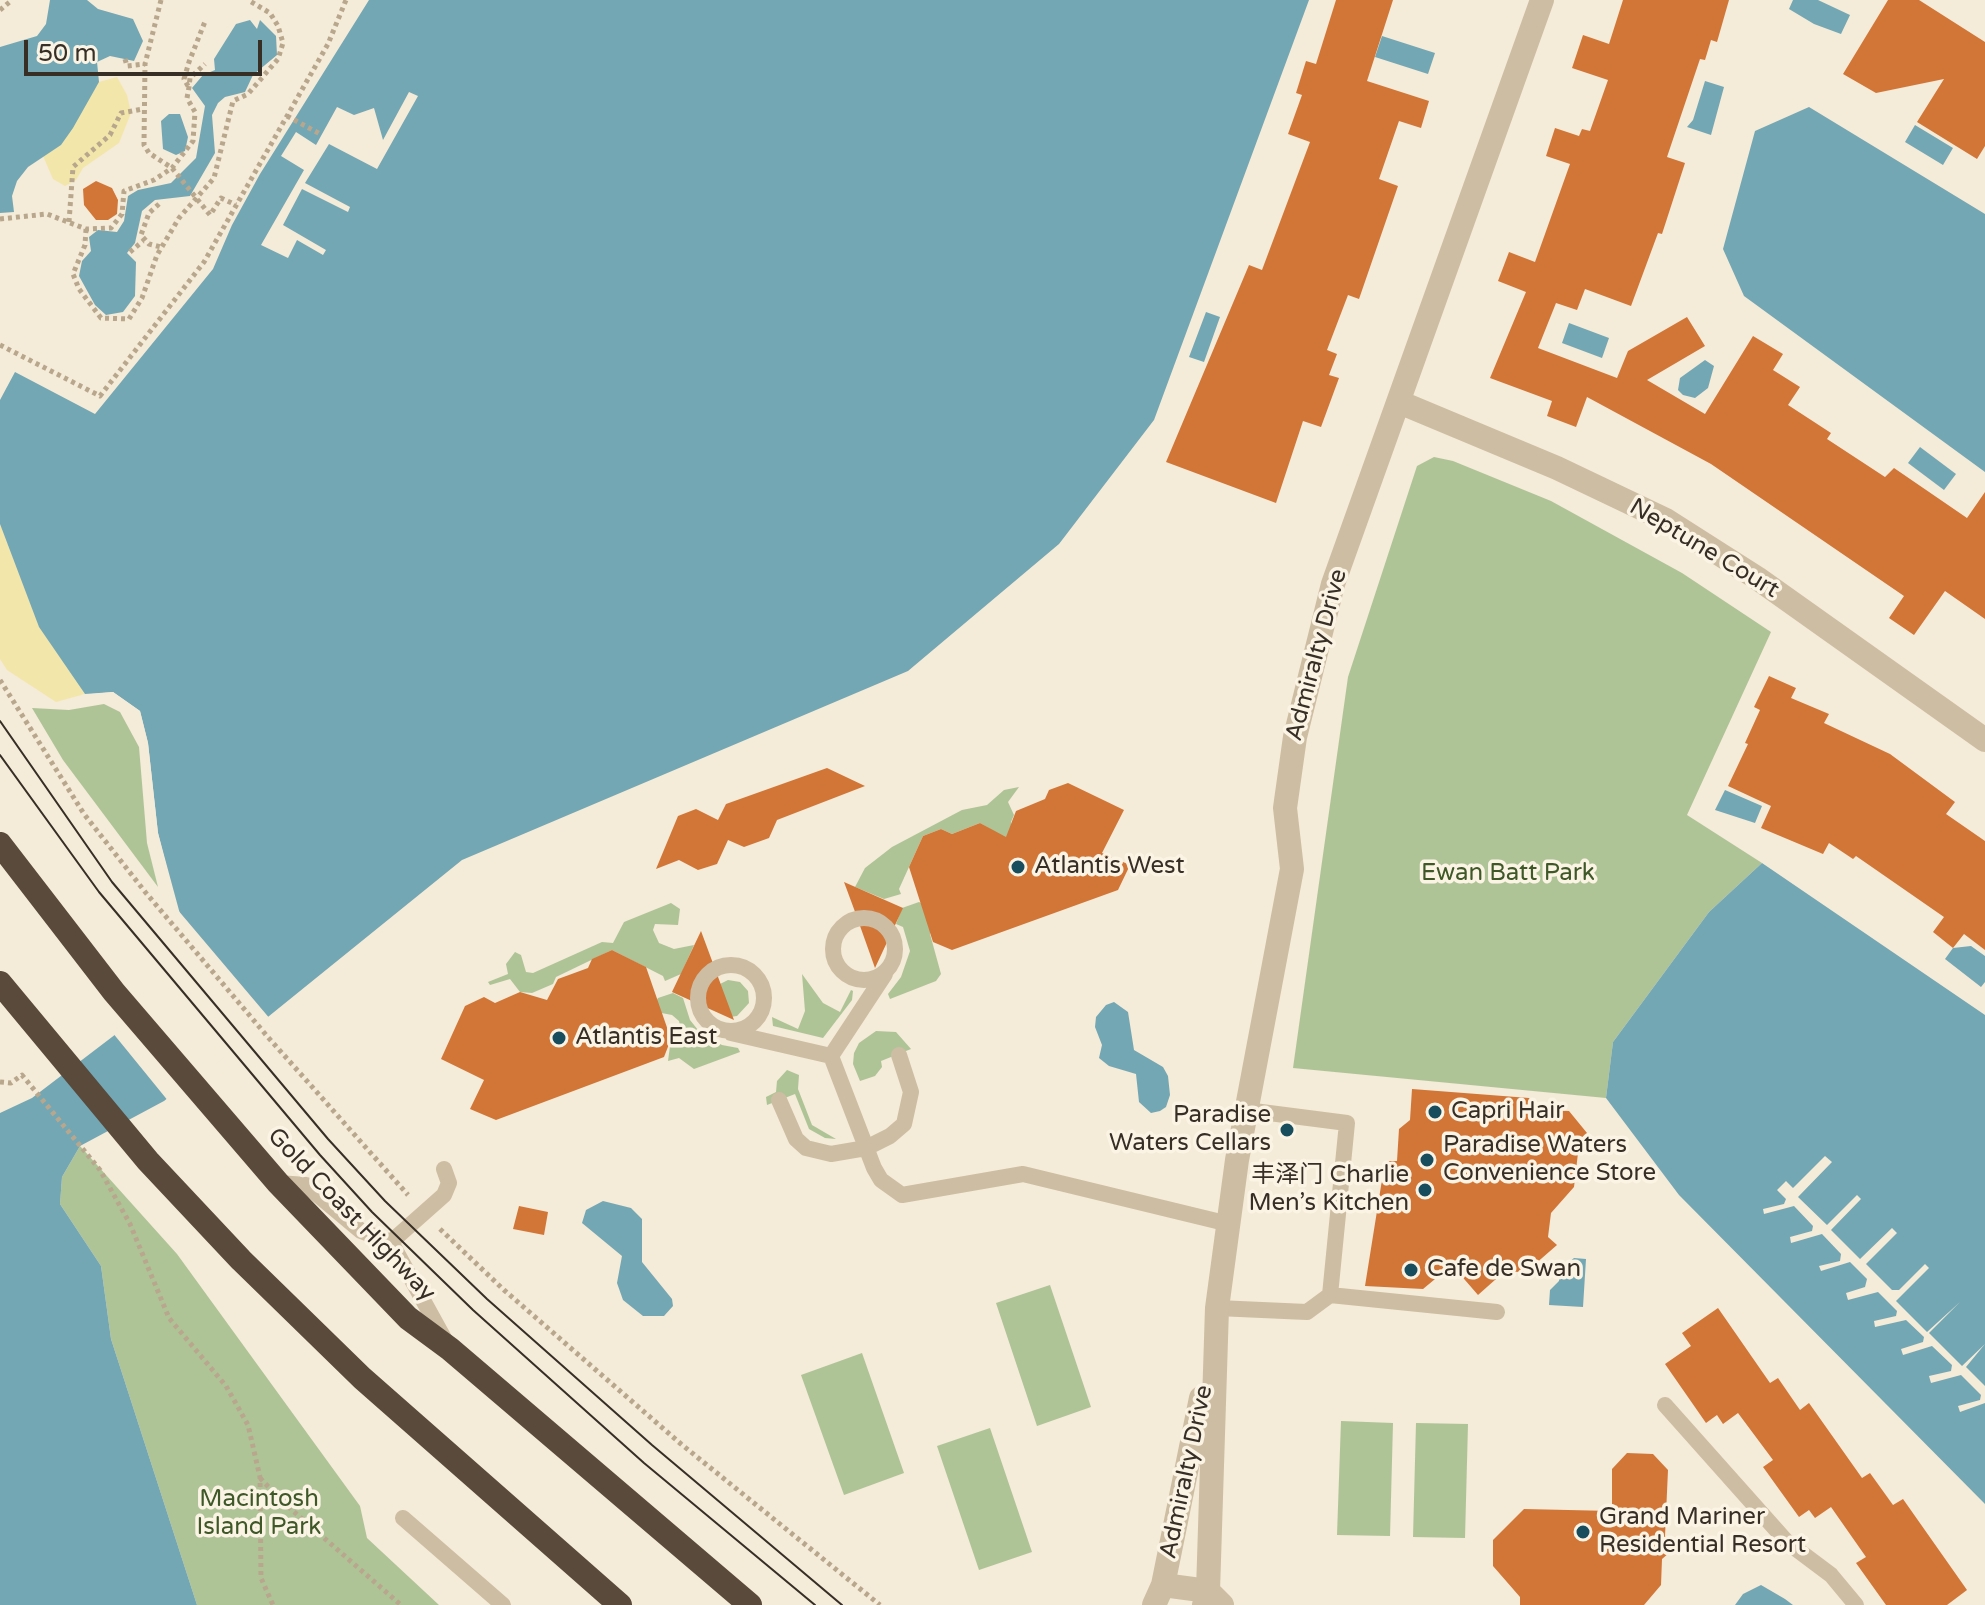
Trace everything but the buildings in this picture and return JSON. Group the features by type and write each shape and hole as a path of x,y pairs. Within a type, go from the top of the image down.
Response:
{"highway":[{"name":"Gold Coast Highway","path":"0,844 114,992 278,1183 408,1318 450,1349 750,1605"},
{"path":"0,983 148,1161 241,1260 362,1378 620,1605"}],"street":[{"name":"Admiralty Drive","path":"1211,1600 1217,1308 1246,1110 1292,869 1285,808 1295,737 1333,584 1542,0"},
{"name":"Neptune Court","path":"1399,402 1557,468 1666,520 1757,578 1985,740"},
{"name":"Admiralty Drive","path":"1159,1595 1215,1337"},
{"path":"1159,1595 1211,1600"}],"lane":[{"path":"724,1031 745,1029 760,1014 764,1004 764,993 755,975 736,965 714,969 699,987 697,998 705,1019 724,1031 831,1056"},
{"path":"831,1056 889,967"},
{"path":"779,1100 796,1139 806,1148 831,1154 866,1148 890,1136 904,1124 911,1092 899,1055"},
{"path":"831,1056 881,1180 902,1195 1023,1174 1229,1224"},
{"path":"1246,1110 1347,1123 1330,1295"},
{"path":"391,1242 448,1189 444,1169"},
{"path":"278,1183 306,1185 361,1231 391,1242 450,1349"},
{"path":"1217,1308 1307,1312 1330,1295 1497,1312"},
{"path":"1665,1405 1787,1542 1831,1575 1856,1605"},
{"path":"403,1518 503,1605"}],"path":[{"path":"0,10 12,0"},
{"path":"161,0 145,64 144,145 149,153 172,168 210,215 221,198 236,205"},
{"path":"86,229 85,245 73,274 88,303 101,318 129,319 142,298 161,247 179,218 214,178 224,148 233,101 248,94 278,59 283,43 270,13 248,0"},
{"path":"0,345 100,396 204,262 328,44 346,0"},
{"path":"189,87 184,79 206,19"},
{"path":"125,59 127,66 145,64"},
{"path":"0,219 47,214 86,229 111,228 122,214 124,191 154,180 172,168 193,141 195,112 187,98 190,78 205,64"},
{"path":"69,222 73,167 110,135 121,113 143,109"},
{"path":"287,116 322,135"},
{"path":"143,241 141,235 149,213 159,204"},
{"path":"143,241 161,247"},
{"path":"130,252 143,241"},
{"path":"0,680 84,814 146,893 423,1213 504,1290 681,1444 880,1605"},
{"path":"0,1082 11,1083 22,1075 100,1170 130,1224 169,1318 226,1386 248,1425 260,1477 261,1578 273,1605"},
{"path":"260,1477 285,1504 401,1605"}],"green space":[{"name":"Ewan Batt Park","path":"1434,457 1453,461 1551,501 1682,573 1771,632 1687,815 1762,863 1709,912 1613,1042 1606,1098 1293,1068 1348,677 1417,466"},
{"path":"104,704 120,712 139,747 147,843 158,887 63,760 32,708 69,710"},
{"path":"1019,787 1008,802 1014,815 1011,822 1013,839 1000,843 990,829 980,823 952,834 941,829 923,836 899,889 901,894 884,899 855,887 865,868 892,847 962,810 987,805 1004,790"},
{"path":"919,902 940,912 930,934 941,974 936,981 890,999 888,994 901,977 910,951 903,927 896,924 902,908"},
{"path":"671,903 680,909 678,925 655,924 653,930 659,943 674,949 694,945 681,974 665,981 663,976 612,950 556,977 553,984 532,993 520,992 510,979 490,985 488,982 508,974 506,964 515,952 521,955 526,972 533,973 602,942 613,943 624,922"},
{"path":"802,974 823,1003 840,1012 853,991 852,1000 823,1038 773,1026 772,1017 798,1029 805,1011"},
{"path":"728,980 740,982 748,991 749,1003 737,1016 730,1017 718,985"},
{"path":"673,993 683,998 690,1020 702,1035 722,1045 738,1048 740,1052 694,1069 679,1058 668,1061 671,1039 681,1030 679,1021 672,1015 651,1011 658,998"},
{"path":"876,1031 896,1032 911,1049 881,1061 882,1067 875,1076 860,1081 853,1064 854,1053 859,1043"},
{"path":"787,1070 799,1075 798,1089 812,1125 836,1139 825,1138 809,1129 795,1094 767,1105 766,1097 776,1092 777,1081"},
{"name":"Macintosh Island Park","path":"80,1146 177,1254 360,1506 367,1538 439,1605 197,1605 111,1339 101,1266 60,1204 62,1177"},
{"path":"1050,1285 1091,1407 1037,1426 996,1303"},
{"path":"862,1353 904,1473 844,1495 801,1375"},
{"path":"1341,1421 1393,1423 1390,1536 1337,1535"},
{"path":"1416,1423 1468,1424 1465,1538 1413,1537"},
{"path":"990,1428 1032,1552 979,1570 937,1446"}],"sand":[{"path":"117,77 127,95 131,113 119,143 83,168 76,180 65,186 53,179 43,156 61,145 99,82"},
{"path":"0,524 39,626 85,694 56,702 7,670 0,659"}],"water":[{"path":"50,0 87,0 98,9 133,19 143,41 134,61 110,56 97,62 99,82 73,128 61,145 28,167 17,181 12,196 14,212 0,213 0,47 37,36 46,24"},
{"path":"369,0 1309,0 1154,420 1059,544 908,671 462,860 164,1101 80,1146 62,1177 60,1204 101,1266 111,1339 197,1605 0,1605 0,1113 32,1098 196,973 158,833 148,743 140,711 113,692 85,694 39,627 0,524 0,400 15,372 95,414 213,269 232,225 260,174"},
{"path":"1793,0 1818,0 1850,15 1841,34 1814,24 1789,9"},
{"path":"250,20 257,29 260,20 276,36 277,55 253,75 245,92 225,97 218,103 212,115 215,153 190,196 155,200 142,211 135,243 127,253 136,262 135,296 123,312 106,315 95,305 79,276 82,261 91,251 89,237 98,230 117,232 124,221 128,196 138,190 171,183 196,158 205,106 192,88 203,75 215,70 214,59 236,24"},
{"path":"1382,36 1435,53 1428,74 1375,57"},
{"path":"1705,81 1724,87 1711,135 1687,127 1693,120"},
{"path":"1809,107 1985,214 1985,472 1744,296 1723,249 1755,131"},
{"path":"169,114 180,114 188,137 185,151 176,155 163,149 161,121"},
{"path":"1915,125 1953,148 1943,165 1905,142"},
{"path":"1206,312 1220,317 1204,362 1189,357"},
{"path":"1569,323 1609,338 1602,358 1562,343"},
{"path":"1705,360 1714,366 1708,388 1695,398 1683,395 1678,390 1680,378"},
{"path":"1920,447 1956,474 1944,490 1908,463"},
{"path":"1725,790 1762,806 1755,823 1715,810"},
{"path":"1762,863 1985,1015 1985,1504 1679,1195 1606,1098 1613,1042 1709,912"},
{"path":"1971,946 1985,956 1985,982 1981,987 1945,959 1953,948"},
{"path":"1114,1002 1128,1012 1134,1050 1163,1067 1168,1076 1170,1095 1166,1107 1160,1111 1151,1113 1139,1102 1136,1074 1109,1066 1099,1058 1102,1045 1095,1027 1096,1017 1106,1005"},
{"path":"603,1201 631,1208 642,1219 642,1262 672,1299 673,1306 664,1316 643,1316 623,1300 617,1283 622,1256 582,1223 586,1210"},
{"path":"1574,1258 1586,1259 1583,1307 1549,1305 1550,1290 1559,1281 1560,1270"},
{"path":"1761,1585 1793,1605 1735,1605 1743,1594"}],"pier":[{"path":"409,92 418,96 377,169 329,144 305,183 350,207 348,212 302,189 283,225 326,250 323,255 297,240 288,258 261,245 304,170 281,156 296,132 316,145 337,107 354,115 374,108 383,140"},
{"path":"113,692 140,711 148,743 158,833 177,909 271,1020 169,1102 112,1032 191,972 154,834 145,744 136,713 112,696 85,698 81,695"},
{"path":"1825,1156 1832,1162 1798,1197 1827,1225 1857,1195 1861,1199 1831,1230 1860,1259 1892,1228 1897,1233 1866,1264 1892,1290 1899,1290 1925,1264 1929,1268 1896,1301 1927,1332 1960,1302 1929,1333 1962,1366 1985,1344 1966,1367 1985,1386 1985,1403 1960,1412 1958,1406 1980,1400 1981,1395 1961,1375 1931,1383 1929,1376 1951,1371 1952,1365 1932,1346 1903,1355 1901,1349 1923,1342 1924,1337 1906,1320 1875,1327 1874,1321 1896,1316 1897,1311 1878,1292 1848,1300 1846,1293 1865,1287 1867,1279 1850,1262 1821,1271 1819,1266 1840,1261 1841,1254 1822,1234 1791,1243 1790,1237 1812,1231 1813,1226 1794,1206 1764,1214 1763,1209 1784,1204 1786,1199 1777,1190 1786,1181 1793,1188"}],"tram line":[{"path":"0,721 112,882 328,1139 385,1201 487,1299 652,1445 842,1605"},
{"path":"0,755 99,892 320,1155 372,1212 473,1310 644,1463 815,1605"}],"place":[{"name":"Atlantis West","path":"1018,867"},
{"name":"Atlantis East","path":"559,1038"},
{"name":"Capri Hair","path":"1435,1112"},
{"name":"Paradise Waters Cellars","path":"1287,1130"},
{"name":"Paradise Waters Convenience Store","path":"1427,1160"},
{"name":"丰泽门 Charlie Men’s Kitchen","path":"1425,1190"},
{"name":"Cafe de Swan","path":"1411,1270"},
{"name":"Grand Mariner Residential Resort","path":"1583,1532"}]}
